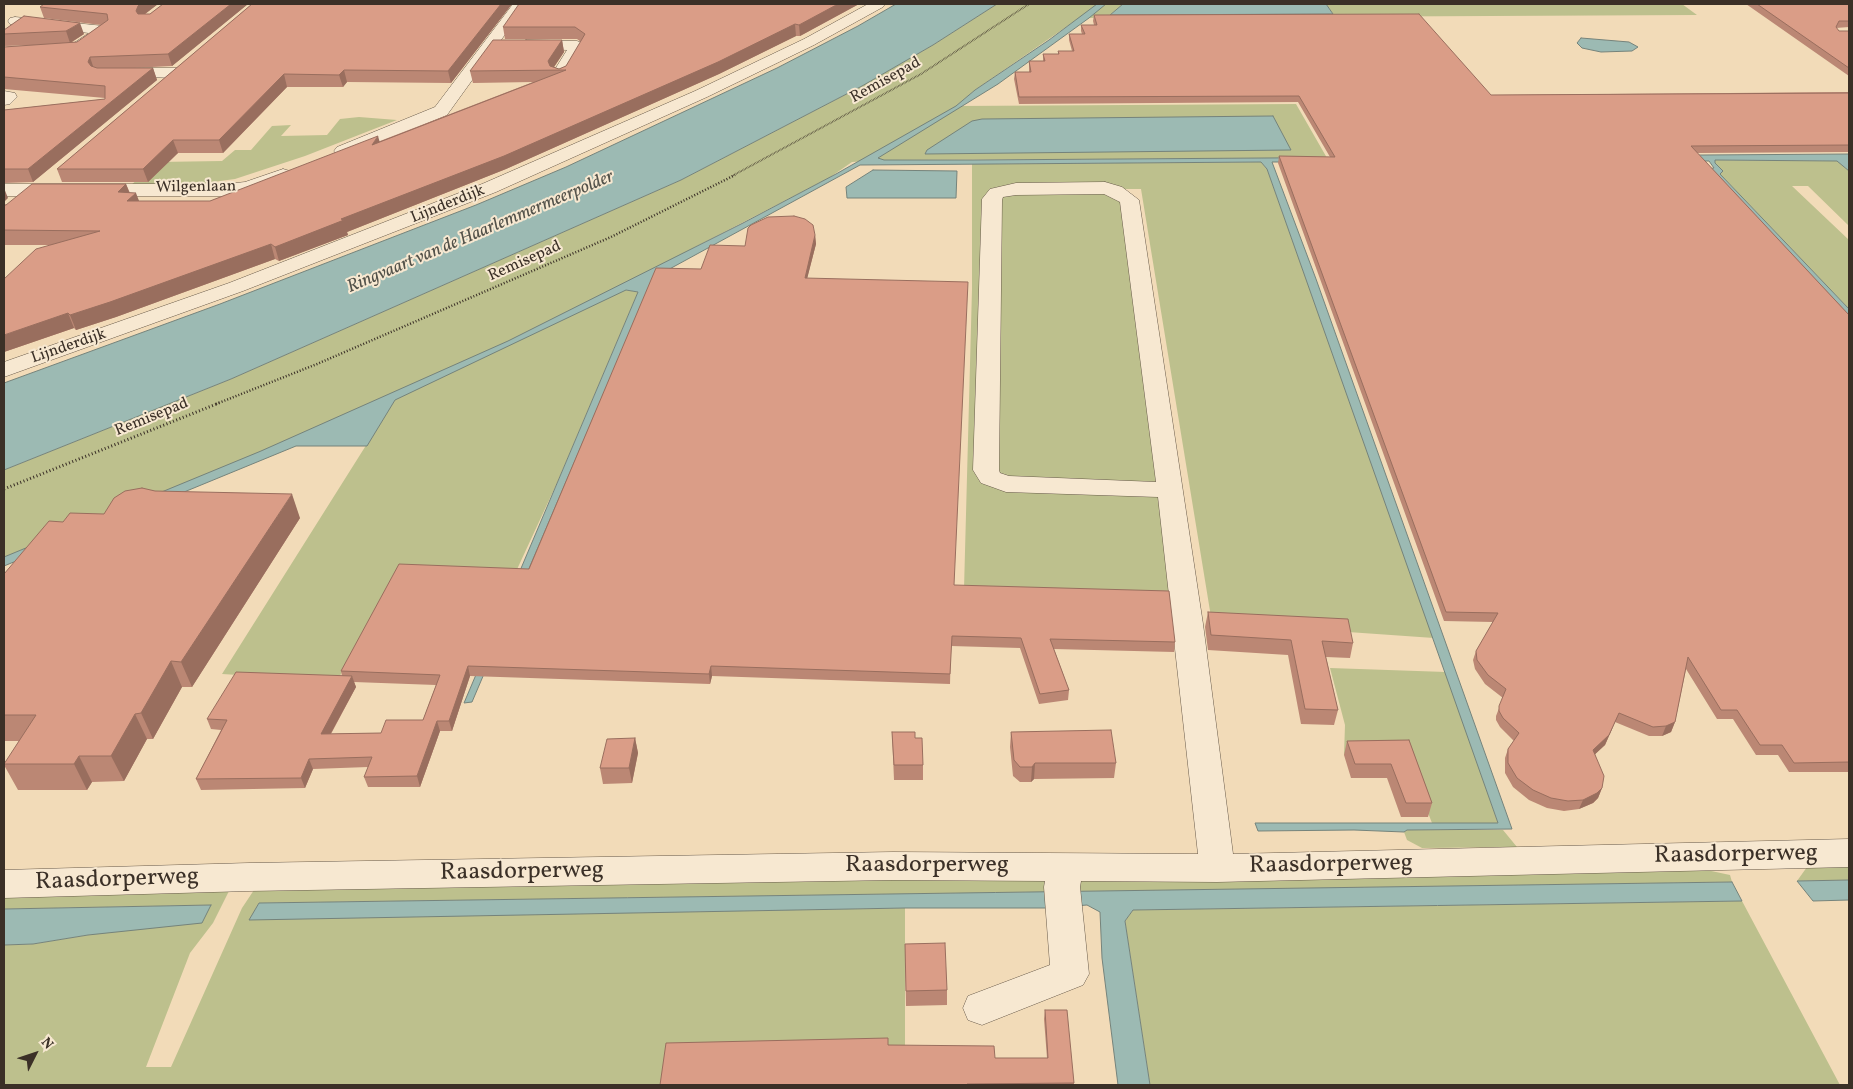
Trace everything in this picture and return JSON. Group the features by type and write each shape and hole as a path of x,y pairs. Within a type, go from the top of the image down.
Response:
{"street":[{"path":"323,159 442,111 520,4"},
{"name":"Lijnderdijk","path":"4,370 236,287 489,188 640,122 760,66 878,4"},
{"path":"10,25 36,8"},
{"path":"4,54 74,49 104,30 10,25"},
{"path":"490,45 577,46 560,74"},
{"path":"156,91 192,60"},
{"path":"102,72 177,73"},
{"path":"4,96 9,97 4,100"},
{"name":"Wilgenlaan","path":"35,190 227,190 248,187 296,170"},
{"path":"7,198 35,190 61,171"},
{"path":"1170,490 1006,484 990,478 986,470 992,199 997,193 1016,188 1105,188 1115,191 1129,200 1170,490 1190,634 1217,868"},
{"name":"Raasdorperweg","path":"4,884 249,877 893,866 1064,888 1217,868 1849,853"},
{"path":"982,1008 1070,974 1064,888"}],"path":[{"name":"Remisepad","path":"4,489 317,364 611,237 723,181 921,74 1030,4"}],"green space":[{"path":"997,4 1123,4 1111,14 1333,14 1326,4 1682,4 1697,15 1079,18 975,90 957,106 1296,104 1327,158 884,160 852,162 829,178 695,247 626,290 638,292 557,483 513,578 400,569 337,681 222,674 399,393 4,562 4,470 231,379 681,180 862,86 933,45"},
{"path":"359,117 397,120 305,156 235,179 205,183 131,185 158,162 222,161 235,150 251,150 272,126 291,125 281,136 327,135 340,119"},
{"path":"1715,160 1838,161 1849,171 1849,226 1808,186 1792,186 1849,240 1849,309 1720,174 1722,172 1715,163"},
{"path":"1261,162 1267,169 1434,638 1348,632 1211,617 1141,189 1124,189 1179,594 964,589 972,289 972,164"},
{"path":"1330,668 1446,672 1498,823 1432,823 1405,754 1344,755 1345,725"},
{"path":"1407,830 1503,830 1517,847 1422,848 1407,840 1404,832"},
{"path":"1688,866 1730,875 1732,882 1072,892 1081,877"},
{"path":"1807,867 1849,867 1849,880 1797,881"},
{"path":"1039,877 1049,885 1051,892 259,903 250,919 905,908 905,1085 4,1085 4,945 33,944 88,935 210,905 4,909 4,889 231,887 213,923 190,953 146,1067 171,1067 242,908 254,890"},
{"path":"1742,901 1840,1085 1150,1085 1125,921 1133,910"}],"water":[{"name":"Ringvaart van de Haarlemmermeerpolder","path":"896,4 997,4 933,45 862,86 681,180 231,379 4,470 4,383 220,304 476,205 566,167 777,68"},
{"path":"1097,4 1106,4 998,84 878,158 884,160 972,160 1849,154 1849,171 1837,161 1715,160 1715,163 1723,171 1720,174 1849,309 1849,318 1707,169 1714,168 1709,161 1272,162 1316,279 1512,829 1407,830 1404,832 1354,830 1258,831 1255,823 1498,823 1267,169 1261,162 860,165 653,278 472,702 464,703 638,292 626,290 395,400 367,446 296,446 4,566 4,557 261,451 508,341 743,223 836,174 956,106 975,90 1049,40"},
{"path":"1123,4 1326,4 1333,14 1110,15"},
{"path":"1581,38 1629,42 1638,47 1632,51 1601,52 1582,48 1577,43"},
{"path":"1273,116 1291,150 925,154 927,150 972,121 982,119"},
{"path":"873,170 957,171 956,198 847,198 846,187"},
{"path":"1849,880 1849,900 1813,901 1797,881"},
{"path":"1732,882 1742,901 1133,910 1125,921 1150,1085 1118,1085 1102,958 1100,912 1087,905 1051,908 905,908 249,920 259,903"},
{"path":"211,905 202,923 88,935 33,944 4,945 4,909"}],"building":[{"path":"44,4 140,4 136,11 138,14 150,14 163,4 231,4 168,54 90,57 88,62 91,66 97,68 153,68 28,169 4,169 4,110 105,99 105,86 4,77 4,47 77,42 108,20 107,14 40,7"},
{"path":"252,4 501,4 448,71 344,70 339,75 284,74 219,140 173,140 143,169 57,169"},
{"path":"519,4 838,4 799,25 795,24 718,62 504,156 341,219 344,220 275,247 271,244 110,302 70,315 68,313 4,335 4,279 36,249 100,231 4,230 4,205 32,184 126,184 118,192 136,193 127,201 210,201 378,136 372,145 566,70 470,71 493,40 562,40 548,61 550,66 559,69 566,66 585,34 575,27 503,27"},
{"path":"1757,4 1849,4 1849,21 1839,21 1836,27 1839,31 1849,31 1849,68"},
{"path":"1419,14 1491,95 1849,93 1849,145 1691,146 1849,315 1849,762 1794,763 1782,745 1760,745 1737,710 1721,710 1688,657 1675,722 1666,726 1653,727 1619,713 1609,735 1593,750 1604,776 1602,788 1597,793 1583,800 1568,801 1551,798 1533,790 1517,778 1508,763 1508,749 1519,733 1503,718 1499,711 1499,706 1506,689 1488,675 1477,660 1476,651 1498,613 1446,612 1279,156 1335,157 1299,96 1019,97 1015,72 1031,72 1029,61 1045,61 1043,54 1059,54 1058,51 1074,51 1069,34 1085,34 1081,25 1097,25 1094,15"},
{"path":"24,16 80,23 66,31 4,34 4,30"},
{"path":"794,216 805,219 813,225 815,235 805,278 968,282 954,585 1169,591 1175,642 1050,639 1069,690 1040,694 1021,638 952,636 950,674 711,666 709,674 468,666 449,721 437,721 417,776 364,777 372,757 309,759 301,778 196,779 227,720 207,719 236,672 352,676 321,734 381,733 386,720 423,720 440,675 341,671 399,564 529,569 656,268 701,269 710,245 745,246 748,228 751,225 768,217"},
{"path":"142,488 155,491 292,494 181,662 171,661 141,713 135,714 111,756 79,756 74,764 4,764 36,715 4,715 4,574 49,521 63,522 70,513 104,514 114,498 125,491"},
{"path":"1208,612 1348,619 1353,643 1322,641 1338,710 1305,709 1291,640 1211,635"},
{"path":"1111,730 1116,763 1035,763 1032,767 1020,767 1014,760 1011,732"},
{"path":"892,732 915,732 915,738 922,738 923,765 894,765"},
{"path":"635,738 629,768 600,768 607,739"},
{"path":"1409,740 1432,803 1406,803 1391,764 1355,764 1347,741"},
{"path":"945,943 947,990 906,991 905,944"},
{"path":"1045,1010 1067,1010 1074,1083 660,1085 666,1043 888,1038 888,1045 994,1046 995,1058 1048,1058"}]}
